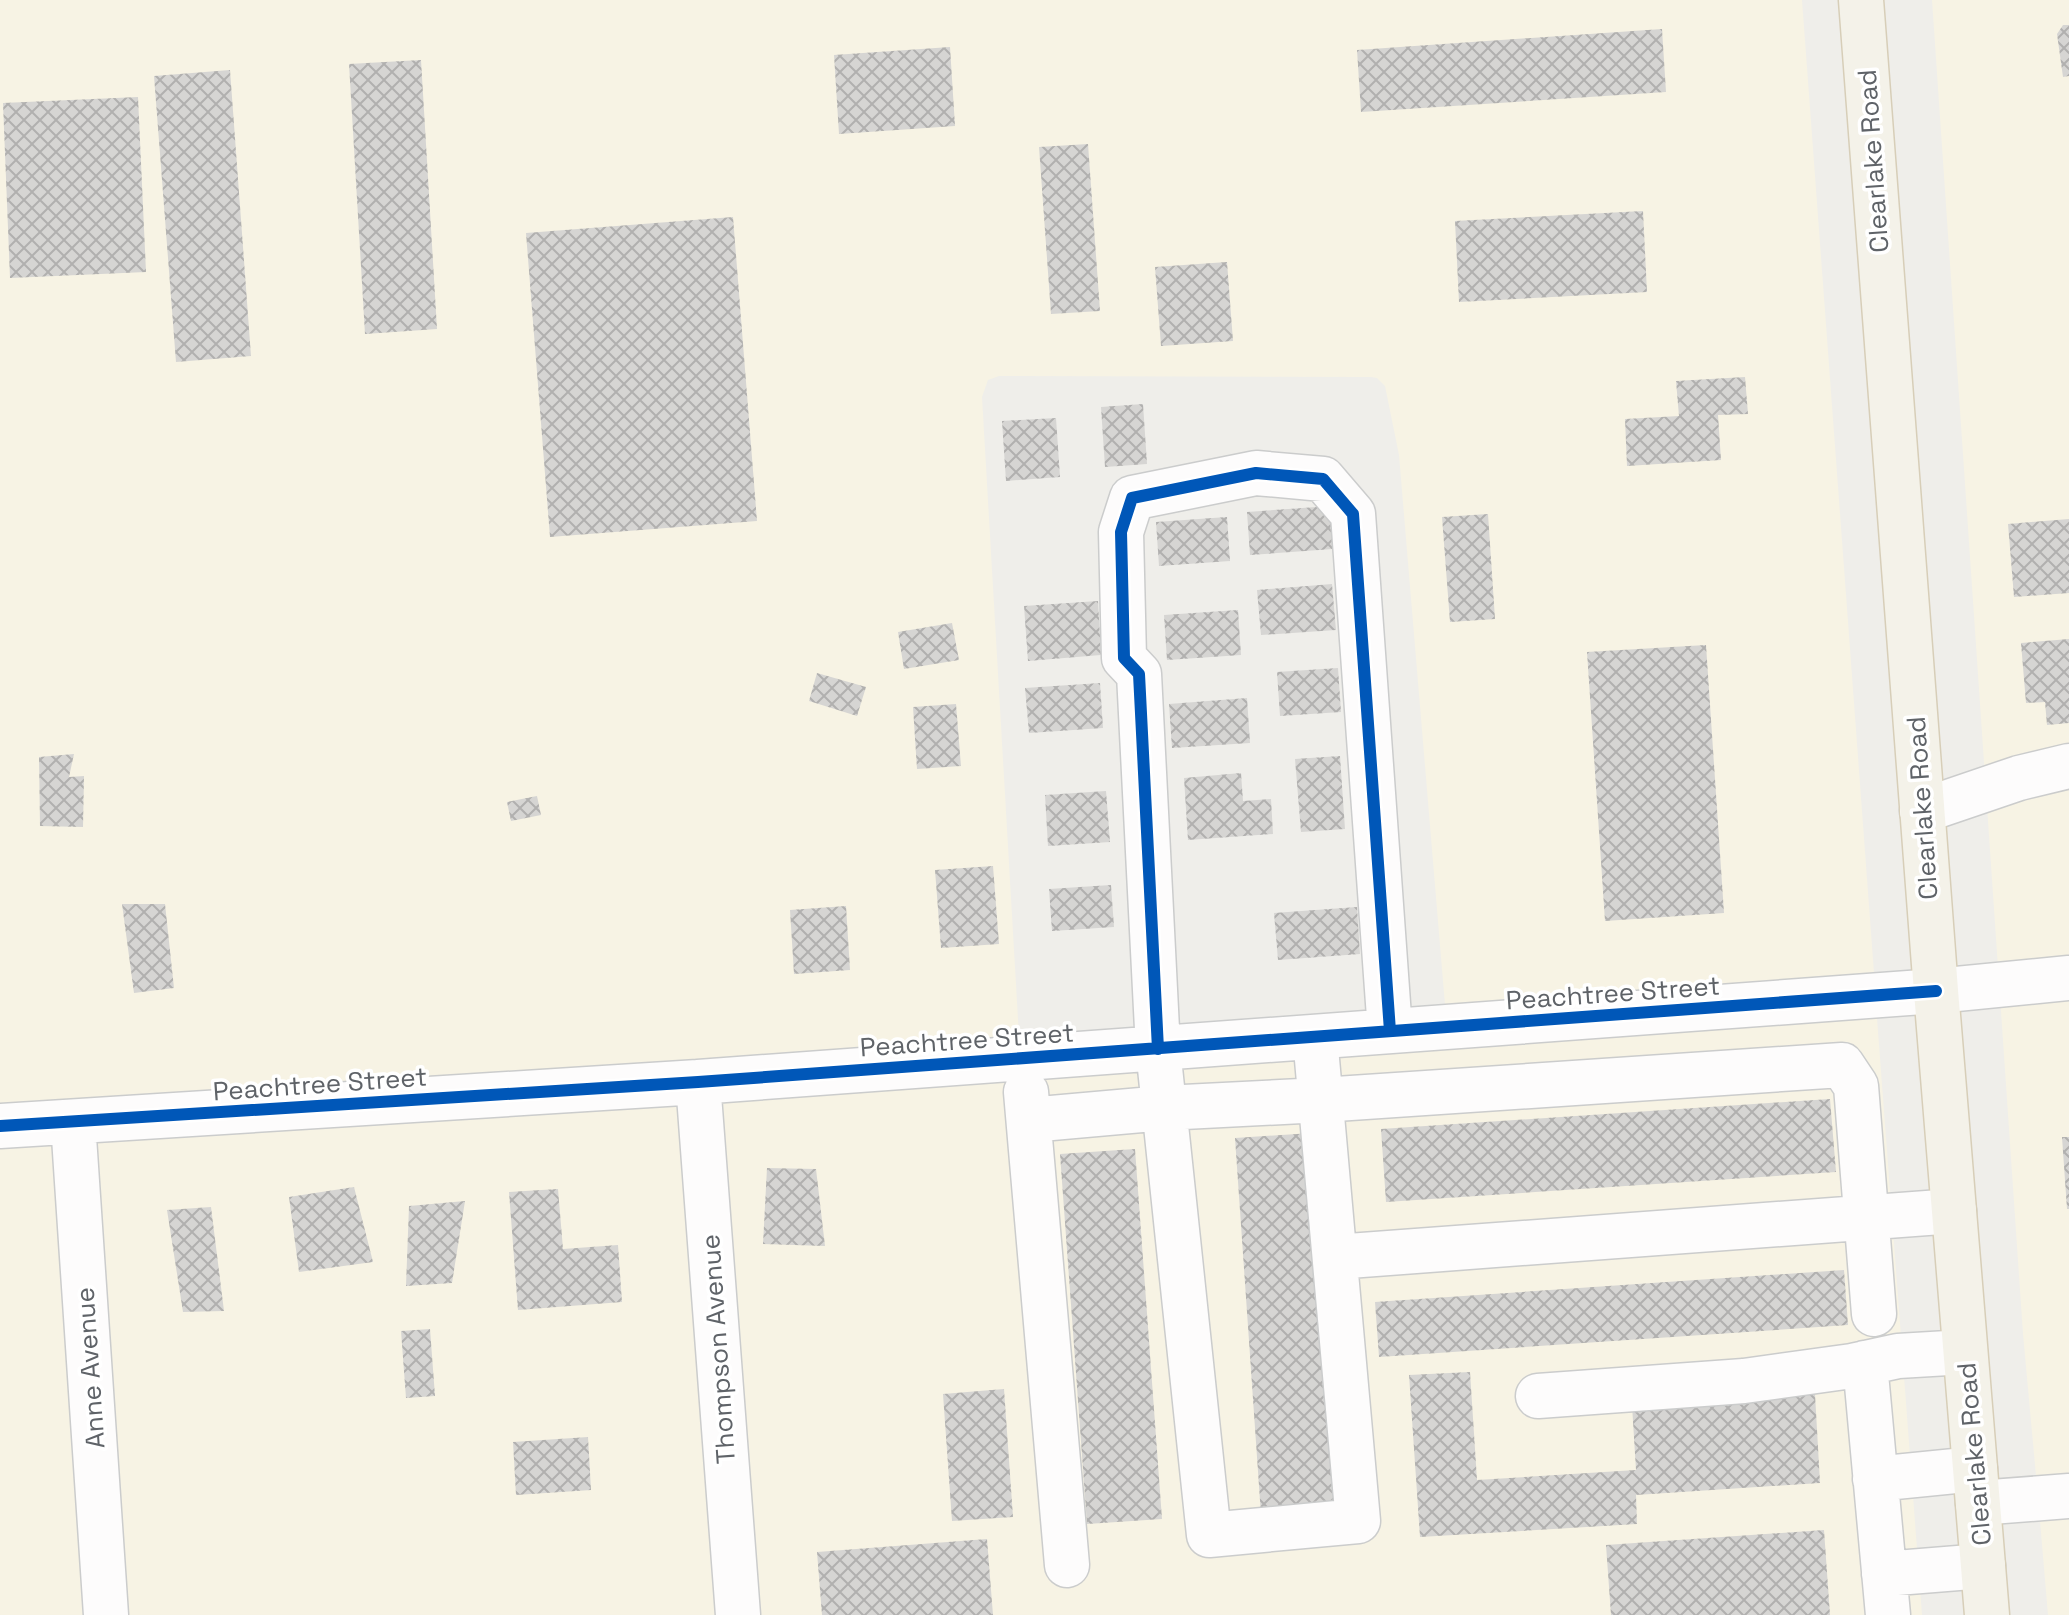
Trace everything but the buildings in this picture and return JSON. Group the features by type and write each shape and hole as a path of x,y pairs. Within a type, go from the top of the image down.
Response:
{"main road":[{"name":"Clearlake Road","path":"1861,0 1987,1615"}],"street":[{"path":"1315,1037 1358,1521 1209,1535 1158,1049 1139,674 1124,658 1121,532 1132,498 1256,473 1323,479 1353,514 1390,1031"},
{"path":"1922,811 2019,778 2069,766"},
{"name":"Peachtree Street","path":"0,1126 698,1082 1936,991 2069,978"},
{"path":"1023,1058 1067,1565"},
{"path":"1029,1120 1164,1108 1842,1065 1856,1086 1874,1314"},
{"name":"Thompson Avenue","path":"698,1082 738,1615"},
{"name":"Anne Avenue","path":"73,1122 106,1615"},
{"path":"1335,1257 1954,1211"},
{"path":"1538,1396 1744,1381 1898,1356 1965,1352"},
{"path":"1865,1363 1886,1594 1983,1566"},
{"path":"1875,1479 2069,1496"}],"shaded area":[{"path":"0,0 1802,0 1874,973 1445,1005 1399,455 1385,386 1377,378 1371,377 999,376 988,380 982,397 1019,1036 697,1060 0,1104"},
{"path":"1932,0 2069,0 2069,1474 2036,1476 2023,1334"},
{"path":"1877,1018 1922,1615 758,1615 720,1103"},
{"path":"680,1106 718,1615 126,1615 95,1143"},
{"path":"55,1145 86,1615 0,1615 0,1149"},
{"path":"2069,1519 2069,1615 2048,1615 2040,1521"}],"cycle path":[{"path":"1158,1049 1139,674 1124,658 1121,532 1132,498 1256,473 1323,479 1353,514 1390,1031"},
{"path":"0,1126 698,1082 1936,991"}]}
